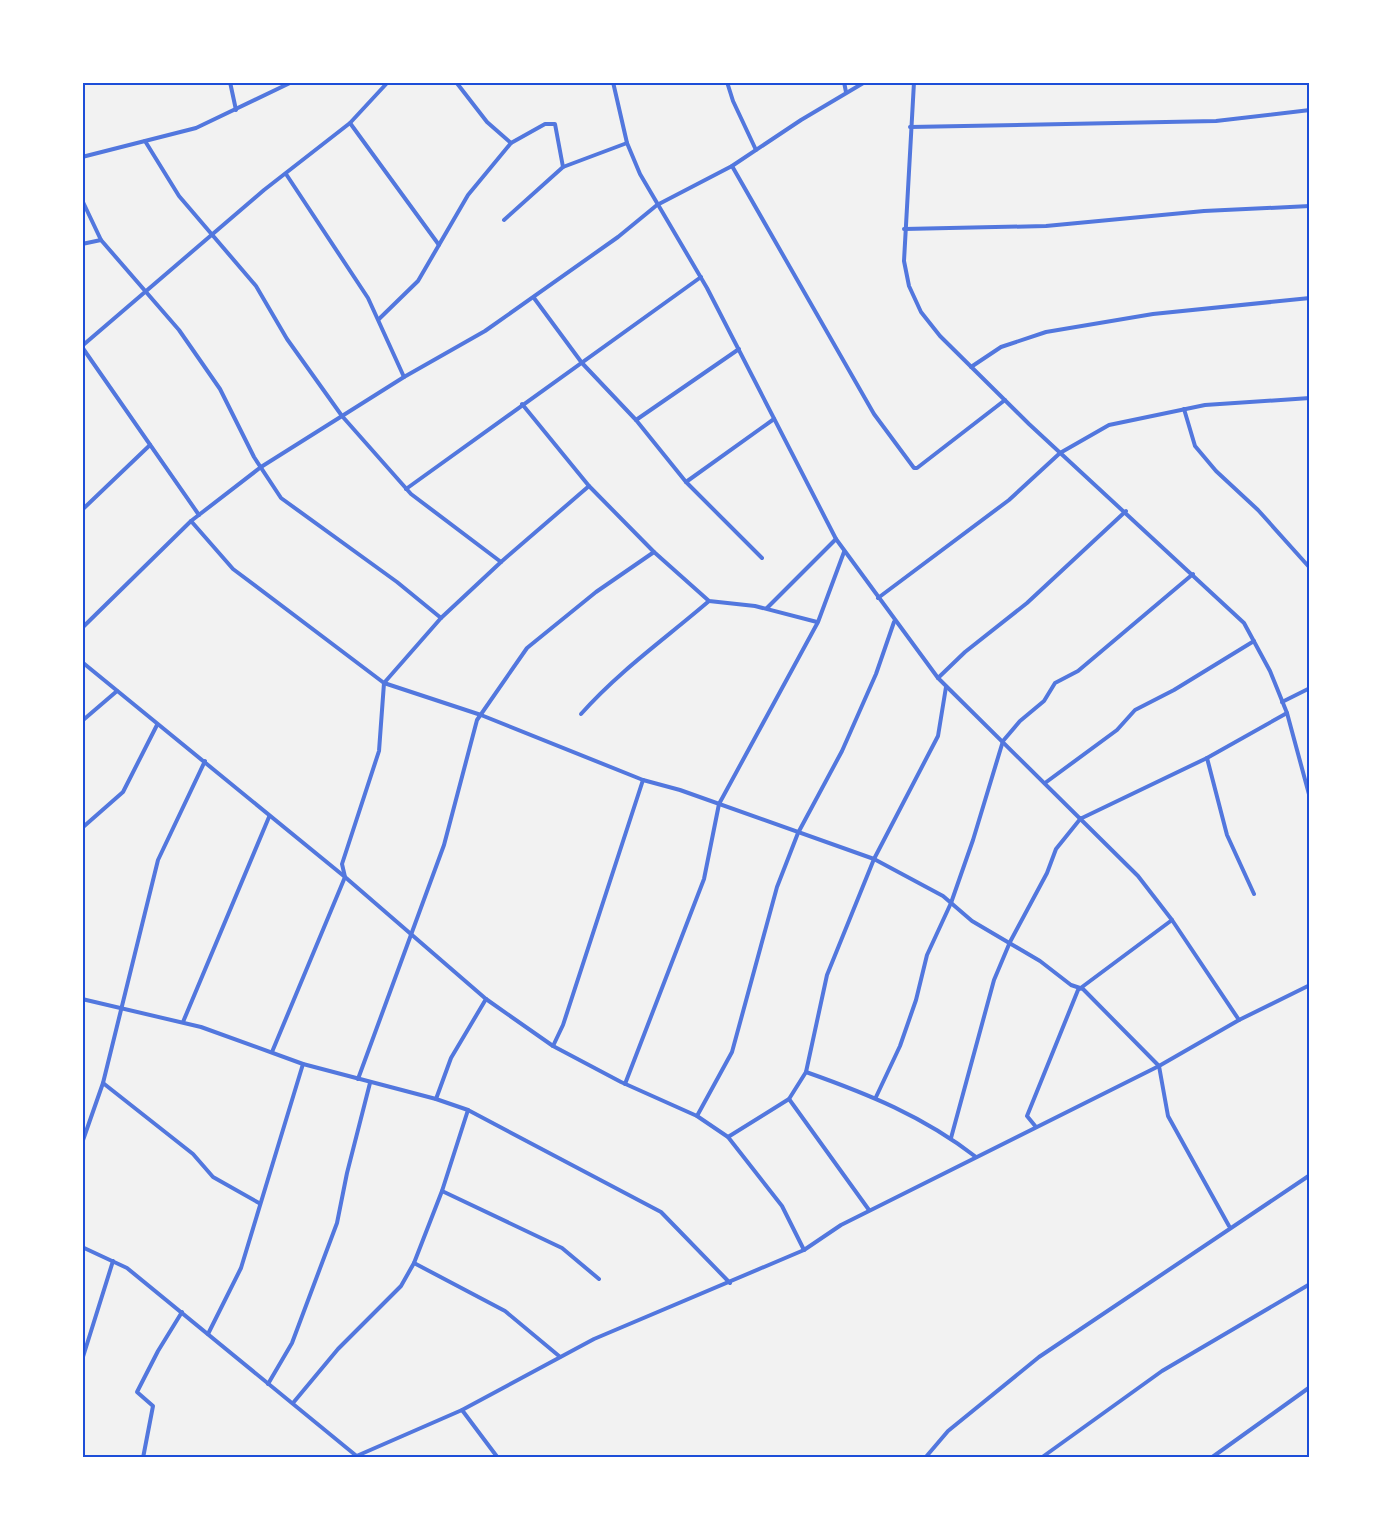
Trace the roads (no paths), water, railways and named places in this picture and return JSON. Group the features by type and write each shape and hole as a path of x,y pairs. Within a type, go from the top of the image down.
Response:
{"street":[{"path":"230,82 237,110"},
{"path":"82,156 196,128 292,82"},
{"path":"199,515 82,347 145,290 350,123 388,82"},
{"path":"456,82 487,122 511,143"},
{"path":"613,82 627,143 657,205 701,277 836,539 894,621 946,687 1138,876 1172,920 1239,1020"},
{"path":"727,82 732,101 756,150"},
{"path":"844,82 846,92"},
{"path":"82,628 191,521 261,467 404,377 485,331 534,298 657,205 732,165 865,82"},
{"path":"914,82 904,261 909,286 921,312 940,336 1060,453 1126,511 1244,622 1287,713 1310,798"},
{"path":"910,127 1216,122 1310,110"},
{"path":"350,123 439,245"},
{"path":"379,319 418,281 468,195 511,143 545,124 555,124 563,167"},
{"path":"145,141 179,196 256,286 287,339 342,416 406,489 501,562"},
{"path":"504,220 563,167 627,143"},
{"path":"732,165 874,414 914,468 935,456 1005,400"},
{"path":"286,174 351,270 379,319 404,377"},
{"path":"82,200 101,240 179,330 220,389 261,467 281,498 397,582 441,618"},
{"path":"904,229 1046,226 1204,211 1310,206"},
{"path":"82,244 101,240"},
{"path":"406,489 701,277"},
{"path":"534,298 582,363 636,420 686,482 762,558"},
{"path":"971,367 1001,346 1046,333 1153,314 1310,298"},
{"path":"636,420 739,349"},
{"path":"878,598 1009,500 1060,453 1108,425 1216,404 1310,398"},
{"path":"522,404 589,486 654,552 709,601 766,609 818,622"},
{"path":"1184,409 1195,446 1310,568"},
{"path":"686,482 774,419"},
{"path":"82,510 150,445"},
{"path":"272,1052 345,878 342,864 379,750 384,683 441,618 501,562 589,486"},
{"path":"938,678 964,652 1027,603 1126,511"},
{"path":"191,521 234,569 384,683 481,715 643,780 719,804 874,859 943,896 972,921 1010,942 1071,985 1083,988 1159,1066 1168,1116 1229,1226"},
{"path":"766,609 836,539"},
{"path":"625,1084 704,879 719,804 818,622 845,551"},
{"path":"358,1079 444,844 473,726 527,648 596,592 654,552"},
{"path":"876,1097 900,1046 916,1000 927,955 951,903 973,840 1002,741 1020,721 1044,701 1054,683 1078,671 1192,574"},
{"path":"581,714 607,684 653,650 709,601"},
{"path":"697,1116 732,1052 777,887 798,833 842,751 876,674 894,621"},
{"path":"1045,783 1117,730 1135,710 1174,690 1254,641"},
{"path":"82,662 157,725 205,761 486,999 553,1046 625,1084 697,1116 728,1137 782,1206 804,1250"},
{"path":"728,1137 789,1099 806,1072 827,975 874,859 938,736 946,687"},
{"path":"1282,702 1310,688"},
{"path":"82,721 117,691"},
{"path":"951,1138 994,980 1010,942 1047,873 1056,849 1081,818 1206,758 1287,713"},
{"path":"82,828 123,792 157,725"},
{"path":"1206,758 1227,835 1254,894"},
{"path":"82,1143 103,1083 158,860 205,761"},
{"path":"553,1046 643,780"},
{"path":"183,1022 269,817"},
{"path":"1036,1127 1027,1116 1078,990 1172,920"},
{"path":"82,1247 127,1268 356,1457 462,1410 559,1356 804,1250 841,1225 869,1210 1159,1066 1239,1020 1310,986"},
{"path":"82,999 183,1022 303,1064 436,1099 468,1110 662,1212 730,1283"},
{"path":"436,1099 451,1058 486,999"},
{"path":"208,1334 241,1268 303,1064"},
{"path":"806,1072 876,1097 951,1138 975,1157"},
{"path":"103,1083 194,1154 213,1177 259,1203"},
{"path":"268,1384 292,1343 314,1292 337,1223 370,1083"},
{"path":"789,1099 869,1210"},
{"path":"293,1403 338,1349 401,1286 414,1263 442,1191 468,1110"},
{"path":"925,1458 948,1431 1039,1357 1171,1269 1229,1226 1310,1175"},
{"path":"442,1191 562,1248 599,1279"},
{"path":"82,1360 113,1261"},
{"path":"414,1263 505,1311 559,1356"},
{"path":"1041,1458 1162,1371 1310,1284"},
{"path":"143,1458 153,1406 137,1392 182,1312"},
{"path":"1211,1458 1310,1388"},
{"path":"462,1410 498,1458"}]}
